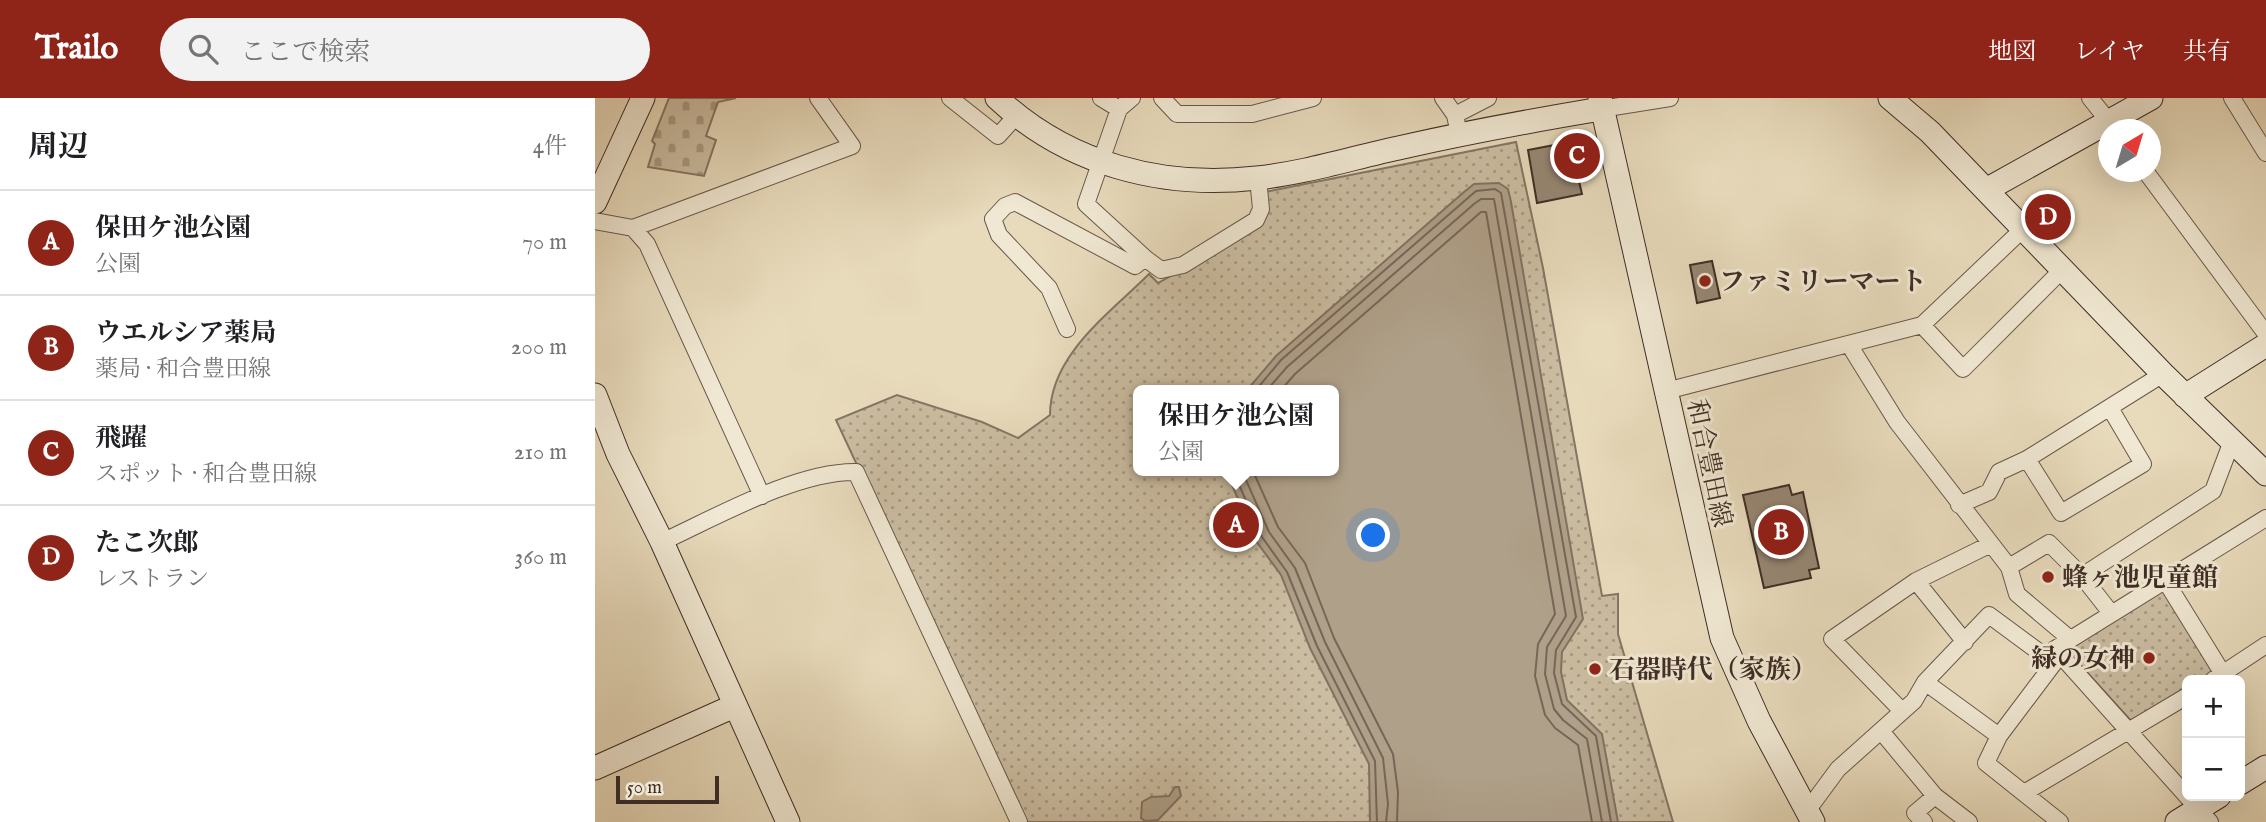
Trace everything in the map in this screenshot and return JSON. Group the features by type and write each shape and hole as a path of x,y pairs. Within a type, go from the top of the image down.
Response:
{"street":[{"path":"595,202 643,98"},
{"path":"595,221 633,228 852,146 818,98"},
{"path":"950,98 998,136 1016,116"},
{"path":"997,98 1016,116 1054,141 1100,163 1142,174 1195,181 1258,178 1457,125 1600,104 1670,98"},
{"path":"1101,98 1119,109"},
{"path":"1132,98 1119,109 1086,204 1161,270 1183,265 1256,220 1261,209 1258,178"},
{"path":"1162,98 1177,114 1252,114 1313,98"},
{"path":"1443,98 1457,125"},
{"path":"1457,125 1488,98"},
{"path":"1890,98 1930,132 2163,374 2266,474"},
{"path":"2090,98 2107,119"},
{"path":"2121,119 2151,98"},
{"path":"2232,98 2266,153"},
{"name":"和合豊田線","path":"1600,104 1632,232 1722,638 1759,721 1810,816"},
{"path":"1986,190 2098,132"},
{"path":"2153,182 2266,334"},
{"path":"1066,330 1049,288 999,235 993,219 1005,206 1015,202 1037,212 1135,266 1145,258"},
{"path":"633,228 647,244 762,496"},
{"path":"1666,391 1922,325 2023,229"},
{"path":"1922,325 1963,369 2062,270"},
{"path":"2185,396 2266,345"},
{"path":"1853,351 1897,422 2009,567 2017,594 2069,638"},
{"path":"1959,505 1989,492 1999,472 2027,459 2163,374"},
{"path":"595,395 618,454 662,542 788,822"},
{"path":"2027,459 2061,513 2143,464 2110,408"},
{"path":"2082,576 2213,491 2232,441"},
{"path":"662,542 762,496 831,471 856,472 928,621 1019,822"},
{"path":"2204,815 2056,649 2069,638 2266,518"},
{"path":"2009,567 2049,543 2082,576 2111,613"},
{"path":"1902,711 1832,639 1916,580 1991,544"},
{"path":"1916,580 1965,642"},
{"path":"2165,580 2217,675"},
{"path":"1810,816 1838,769 1914,701 1925,682 1989,615 2054,663 1999,736 1986,763 2060,822"},
{"path":"2221,675 2266,645"},
{"path":"1925,682 1999,736"},
{"path":"2024,793 2182,699"},
{"path":"595,768 734,706"},
{"path":"1881,731 1935,796 1969,822"},
{"path":"2245,780 2266,767"},
{"path":"1924,822 1915,813 1935,796"},
{"path":"2177,822 2204,815 2215,801"}],"green space":[{"path":"669,98 736,98 718,102 706,136 716,140 704,176 648,167 655,144 652,141"},
{"path":"1516,142 1543,268 1602,596 1618,594 1618,634 1673,822 1024,822 836,420 897,395 982,422 1018,438 1050,415 1053,393 1060,373 1085,337 1149,274 1158,283 1260,226 1265,192"},
{"path":"2166,589 2217,670 2208,675 2182,675 2182,691 2132,722 2066,649"}],"water":[{"path":"1499,183 1508,189 1511,202 1583,619 1562,652 1561,672 1567,700 1602,734 1618,822 1370,822 1369,764 1310,648 1281,575 1256,541 1228,476 1339,476 1339,385 1251,385 1276,356 1474,184"},
{"path":"1175,787 1179,787 1181,796 1158,820 1145,821 1141,818 1142,802 1151,797 1169,796"}],"building":[{"path":"1570,142 1582,194 1537,203 1528,150"},
{"name":"ファミリーマート","path":"1712,261 1720,298 1697,303 1690,265"},
{"path":"1789,485 1792,495 1803,492 1819,568 1809,570 1811,578 1764,588 1743,495"}],"place":[{"name":"飛躍","path":"1577,156"},
{"name":"たこ次郎","path":"2048,217"},
{"name":"ファミリーマート","path":"1705,281"},
{"name":"保田ケ池公園","path":"1236,525"},
{"name":"ウエルシア薬局","path":"1781,532"},
{"name":"蜂ヶ池児童館","path":"2048,577"},
{"name":"緑の女神","path":"2149,658"},
{"name":"石器時代（家族）","path":"1595,669"}]}
